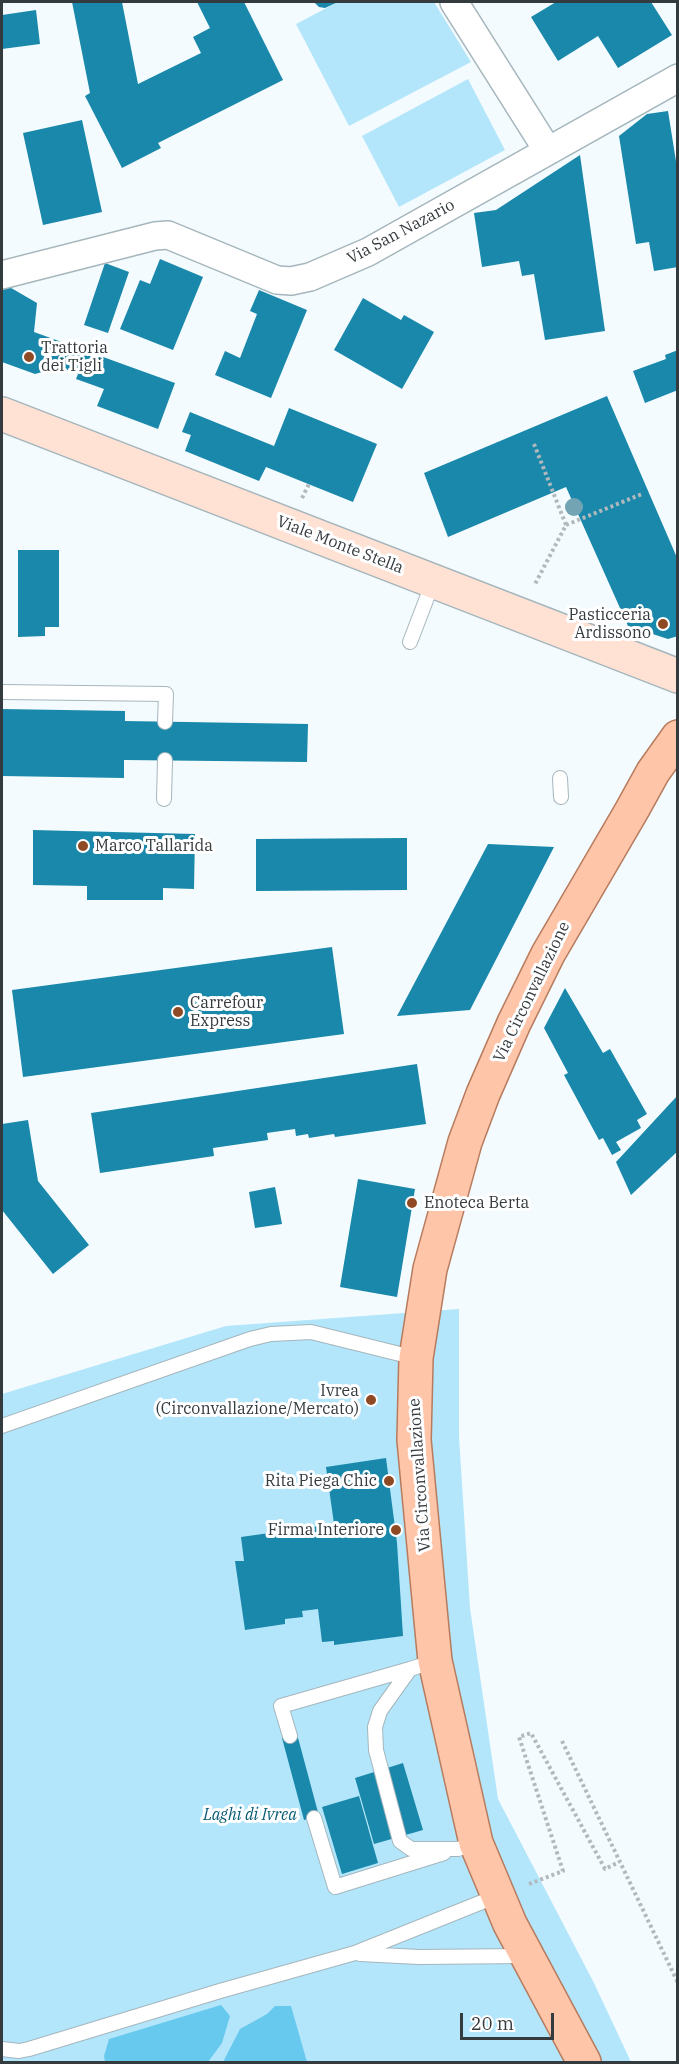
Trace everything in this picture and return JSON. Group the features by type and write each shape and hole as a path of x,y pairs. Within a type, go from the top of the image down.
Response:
{"main road":[{"name":"Viale Monte Stella","path":"2,414 678,676"},
{"name":"Via Circonvallazione","path":"584,2062 526,1956 497,1896 467,1846 423,1665 414,1440 416,1358 430,1269 455,1175 483,1094 548,954 652,772 678,737"}],"street":[{"path":"454,2 548,151"},
{"name":"Via San Nazario","path":"2,275 155,236 168,235 276,280 291,281 310,277 368,252 678,78"}],"lane":[{"path":"410,642 433,582"},
{"path":"2,692 166,694 165,722"},
{"path":"164,799 165,760"},
{"path":"560,778 561,797"},
{"path":"2,1426 250,1339 271,1334 311,1332 416,1358"},
{"path":"290,1736 281,1706 423,1665"},
{"path":"423,1665 380,1711 375,1727 376,1750 400,1841 411,1849 467,1846"},
{"path":"314,1818 334,1887 467,1846"},
{"path":"2,2049 19,2051 29,2049 355,1953 497,1896"},
{"path":"355,1953 419,1957 526,1956"}],"path":[{"path":"534,444 566,525"},
{"path":"522,616 535,584 566,525 642,494"},
{"path":"563,1871 519,1737 531,1733 605,1869 620,1862"},
{"path":"562,1741 678,1983"}],"green space":[{"path":"338,2 434,2 471,62 349,126 296,24"},
{"path":"468,79 505,150 399,207 362,136"},
{"name":"Laghi di Ivrea","path":"459,1309 459,1437 470,1608 498,1799 594,1983 631,2062 2,2062 2,1394 226,1326"}],"shaded area":[{"path":"221,2005 230,2016 222,2043 208,2062 105,2062 104,2056 109,2039"},
{"path":"275,2006 291,2006 307,2062 223,2062 240,2029 267,2014"}],"building":[{"path":"72,2 122,2 138,84 201,53 193,37 210,28 197,2 244,2 283,80 158,143 161,148 122,168 85,96 90,93"},
{"path":"314,2 338,2 325,8 319,7"},
{"path":"556,2 651,2 672,35 618,68 598,36 558,61 531,17"},
{"path":"36,10 40,44 2,49 2,15"},
{"path":"668,111 678,174 678,267 654,271 649,242 636,244 619,136 647,114"},
{"path":"82,120 102,212 43,225 23,133"},
{"path":"580,155 605,331 545,340 534,274 522,276 519,261 482,267 474,213 496,210"},
{"path":"160,259 203,277 173,350 120,329 140,280 150,284"},
{"path":"105,263 129,272 108,333 84,325"},
{"path":"6,285 37,303 34,332 175,383 158,429 97,406 104,389 76,379 78,374 60,367 35,374 2,362 2,286"},
{"path":"259,290 307,310 271,398 215,375 225,351 240,358 257,314 250,311"},
{"path":"363,298 401,320 404,315 434,332 402,389 334,350"},
{"path":"678,350 678,390 645,403 633,371 666,359 665,355"},
{"path":"607,396 678,560 678,636 668,639 628,626 566,487 448,537 424,473"},
{"path":"289,408 377,444 353,502 266,467 259,481 185,451 191,435 182,432 190,412 274,446"},
{"path":"18,550 59,550 59,627 45,627 45,636 18,637"},
{"path":"2,709 125,711 125,721 308,724 307,762 124,760 124,778 2,776"},
{"path":"33,830 195,834 194,889 163,888 163,900 87,900 87,886 33,885"},
{"path":"407,838 407,890 256,891 256,839"},
{"path":"488,844 554,847 470,1010 397,1016"},
{"name":"Carrefour Express","path":"332,947 344,1034 23,1077 12,990"},
{"path":"565,988 603,1053 610,1049 647,1114 637,1120 641,1128 616,1142 621,1150 612,1155 603,1138 599,1140 564,1075 568,1073 544,1028"},
{"path":"417,1064 426,1124 335,1137 334,1134 309,1138 308,1134 296,1136 295,1129 267,1133 268,1140 213,1148 214,1156 100,1173 91,1113"},
{"path":"678,1095 678,1151 631,1195 616,1162"},
{"path":"28,1120 38,1181 89,1245 53,1274 2,1210 2,1124"},
{"path":"358,1179 415,1189 397,1297 340,1287"},
{"path":"275,1187 282,1224 255,1228 249,1192"},
{"path":"386,1458 397,1543 403,1636 334,1645 334,1641 322,1642 318,1609 302,1611 303,1617 285,1619 285,1624 245,1630 235,1561 244,1561 241,1537 334,1524 326,1467"},
{"path":"297,1734 319,1816 304,1820 282,1738"},
{"path":"403,1763 423,1830 374,1844 355,1778"},
{"path":"359,1796 378,1863 342,1874 322,1807"}],"place":[{"name":"Trattoria dei Tigli","path":"29,357"},
{"name":"Pasticceria Ardissono","path":"663,624"},
{"name":"Marco Tallarida","path":"83,846"},
{"name":"Carrefour Express","path":"178,1012"},
{"name":"Enoteca Berta","path":"412,1203"},
{"name":"Ivrea (Circonvallazione/Mercato)","path":"371,1400"},
{"name":"Rita Piega Chic","path":"389,1481"},
{"name":"Firma Interiore","path":"396,1530"}]}
